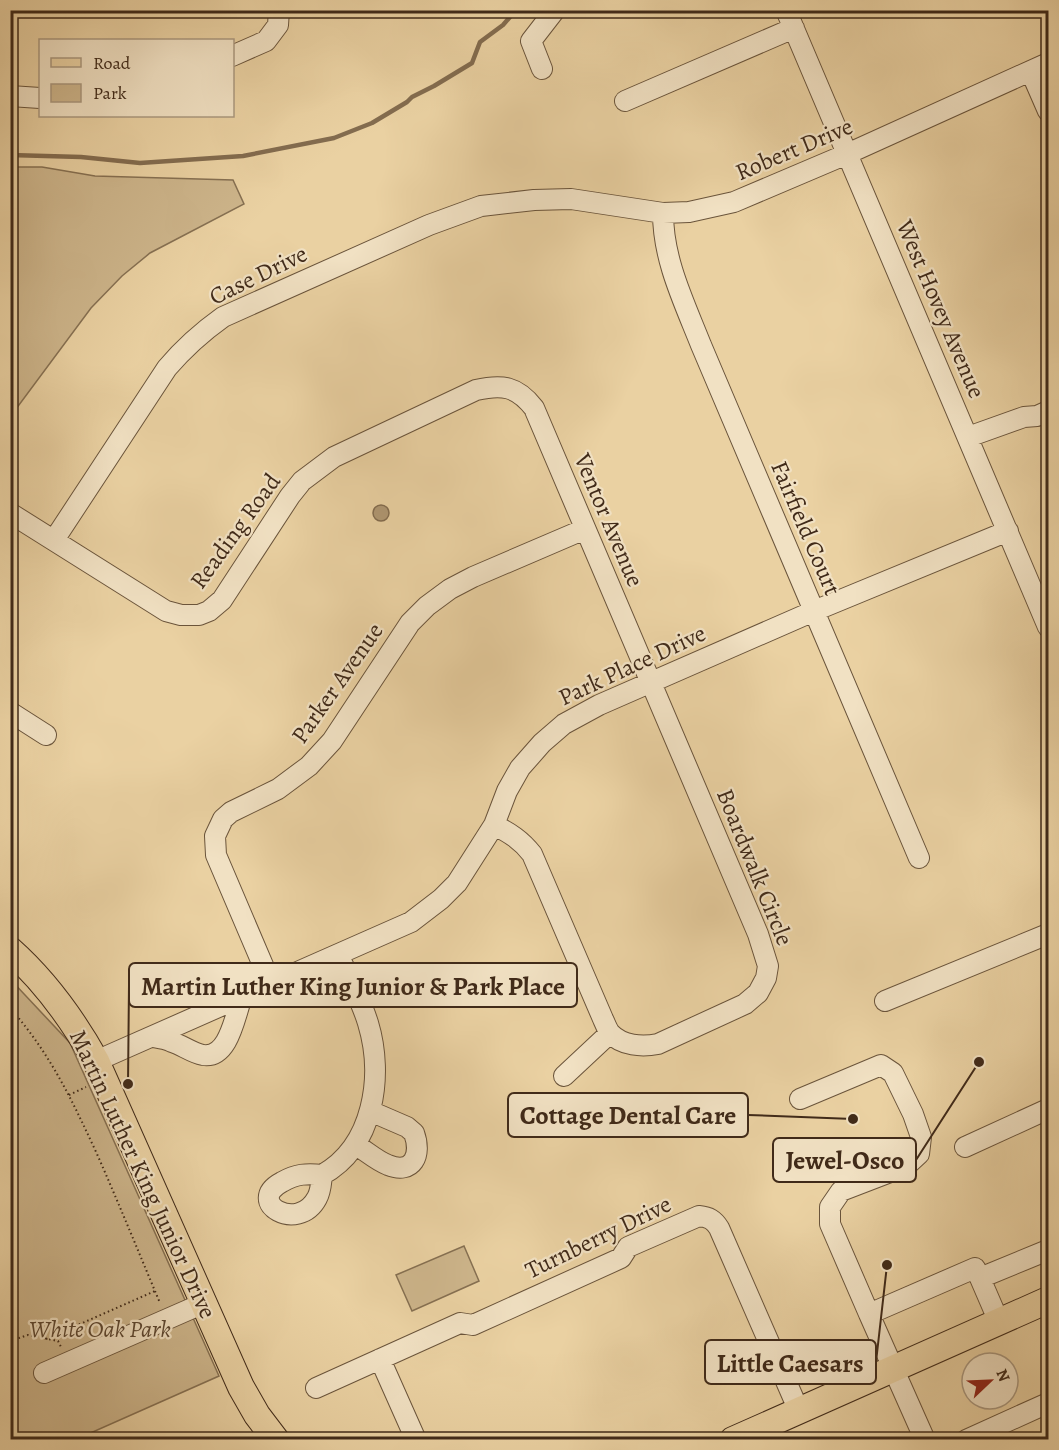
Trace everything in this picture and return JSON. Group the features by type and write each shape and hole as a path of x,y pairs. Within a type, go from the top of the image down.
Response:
{"main road":[{"name":"Martin Luther King Junior Drive","path":"10,950 57,1001 78,1030 94,1073 241,1387 269,1437"},
{"path":"733,1440 1048,1300"}],"street":[{"path":"234,55 266,41 278,25 279,10"},
{"path":"542,69 531,41 555,10"},
{"path":"625,101 790,19"},
{"name":"West Hovey Avenue","path":"790,19 1048,627"},
{"path":"1040,67 1048,111"},
{"name":"Robert Drive","path":"544,200 572,199 663,213 689,212 734,202 1040,67"},
{"path":"10,96 39,98"},
{"name":"Case Drive","path":"54,540 167,368 195,339 223,317 461,213 481,206 544,200"},
{"name":"Fairfield Court","path":"663,213 663,231 671,271 919,858"},
{"name":"Reading Road","path":"10,513 166,611 181,615 199,615 209,611 222,600 263,535 302,481 334,457 476,390 489,387 508,388"},
{"name":"Ventor Avenue","path":"508,388 517,390 534,408 651,683"},
{"path":"968,437 1048,411"},
{"name":"Parker Avenue","path":"271,984 216,855 215,836 223,819 231,812 278,789 309,766 332,741 410,623 427,606 450,589 473,577 585,529"},
{"name":"Park Place Drive","path":"94,1073 153,1036 411,922 441,899 468,869 494,825 507,790 520,768 542,743 564,724 599,705 814,611 1008,531"},
{"name":"Boardwalk Circle","path":"610,1033 623,1042 636,1046 658,1044 745,1004 758,993 763,985 768,966 758,934 651,683"},
{"path":"10,712 46,735"},
{"path":"494,825 513,834 532,854 610,1033 564,1076"},
{"path":"885,1001 1048,933"},
{"path":"322,1175 344,1161 356,1145 370,1111 376,1068 368,1024 356,991 338,955"},
{"path":"153,1036 172,1041 202,1055 211,1054 220,1050 230,1034 242,997"},
{"path":"800,1099 880,1065 893,1073 913,1114 921,1137 919,1154 906,1166 841,1191 830,1207 830,1224 925,1440"},
{"path":"965,1147 1048,1109"},
{"path":"356,1145 388,1165 408,1166 414,1162 418,1152 414,1133 407,1127 370,1111"},
{"name":"Turnberry Drive","path":"316,1388 460,1323 473,1325 621,1258 628,1247 700,1216 715,1222 719,1228 799,1411"},
{"path":"980,1278 1048,1250"},
{"path":"869,1314 975,1268 1010,1318"},
{"path":"44,1372 204,1304"},
{"path":"380,1359 416,1440"},
{"path":"966,1440 1048,1403"}],"path":[{"path":"10,1008 24,1023 58,1073 119,1204 167,1319"},
{"path":"69,1095 94,1073"},
{"path":"46,1339 155,1291"},
{"path":"10,1341 28,1335 58,1341 68,1362"}],"green space":[{"path":"11,167 42,167 95,176 233,180 244,204 150,253 122,276 91,308 16,409 10,405"},
{"name":"White Oak Park","path":"10,979 70,1043 219,1376 77,1439 11,1439"},
{"path":"464,1246 479,1281 412,1311 396,1275"}],"shaded area":[{"path":"378,505 384,505 389,513 387,519 378,521 373,516 373,510"}],"waterway":[{"path":"10,155 81,157 140,163 243,156 334,138 372,123 472,63 480,42 503,25 516,10"}],"place":[{"name":"Jewel-Osco","path":"979,1062"},
{"name":"Martin Luther King Junior & Park Place","path":"128,1084"},
{"name":"Cottage Dental Care","path":"853,1119"},
{"name":"Little Caesars","path":"887,1265"}]}
